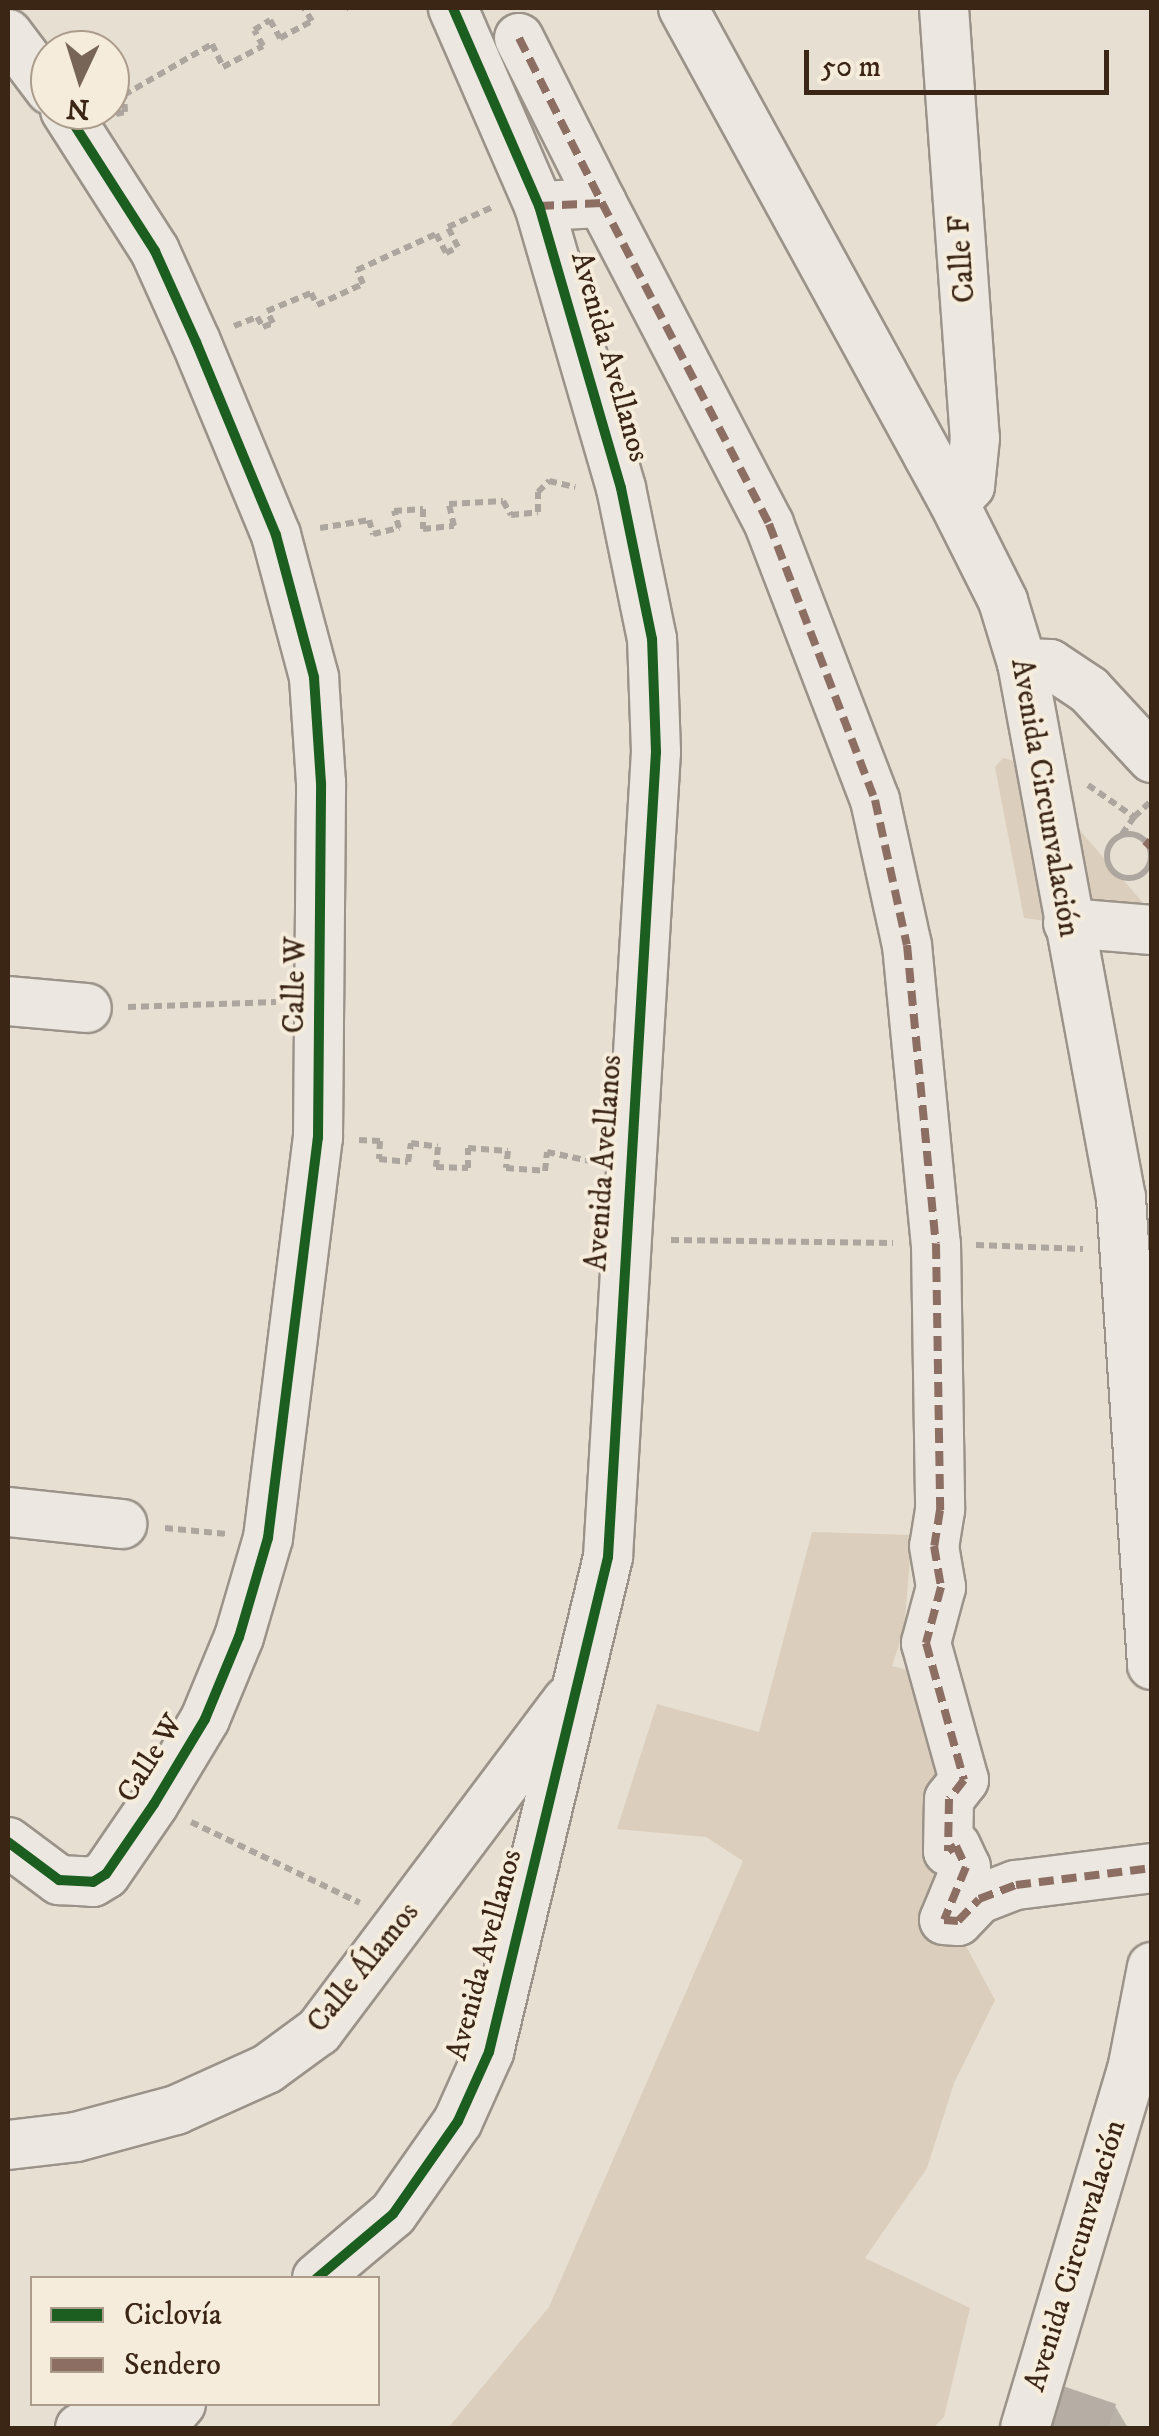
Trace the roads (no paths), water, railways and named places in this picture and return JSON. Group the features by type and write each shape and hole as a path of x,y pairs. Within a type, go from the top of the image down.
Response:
{"street":[{"name":"Avenida Avellanos","path":"319,2276 393,2214 458,2120 489,2052 608,1558 656,752 652,639 621,488 540,206 453,8"},
{"name":"Avenida Circunvalación","path":"683,8 954,503 1003,600 1022,664 1068,923 1136,1203 1124,1251 1152,1665"},
{"name":"Calle F","path":"944,8 972,384 974,460 970,486 954,503"},
{"name":"Calle W","path":"8,34 30,63"},
{"path":"519,38 769,524 875,800 906,945 936,1244 940,1510 934,1546 942,1587 926,1643 964,1780 949,1799 948,1851 956,1846 966,1867 944,1920 958,1921 979,1899 1016,1885 1152,1868"},
{"name":"Calle W","path":"8,1842 59,1880 78,1886 106,1874 205,1719 240,1637 268,1538 318,1138 322,1001 314,677 276,535 196,342 156,252 78,130"},
{"path":"540,206 602,203"},
{"path":"900,406 972,384"},
{"path":"1022,664 1050,664 1089,690 1148,788"},
{"path":"1068,923 1152,930"},
{"path":"8,1001 87,1008"},
{"path":"8,1512 122,1524"},
{"name":"Calle Álamos","path":"8,2144 76,2137 176,2110 268,2069 319,2031 578,1686"},
{"name":"Avenida Circunvalación","path":"1025,2428 1132,2070 1152,1967"},
{"path":"80,2428 130,2406"},
{"path":"160,2428 179,2406"}]}
